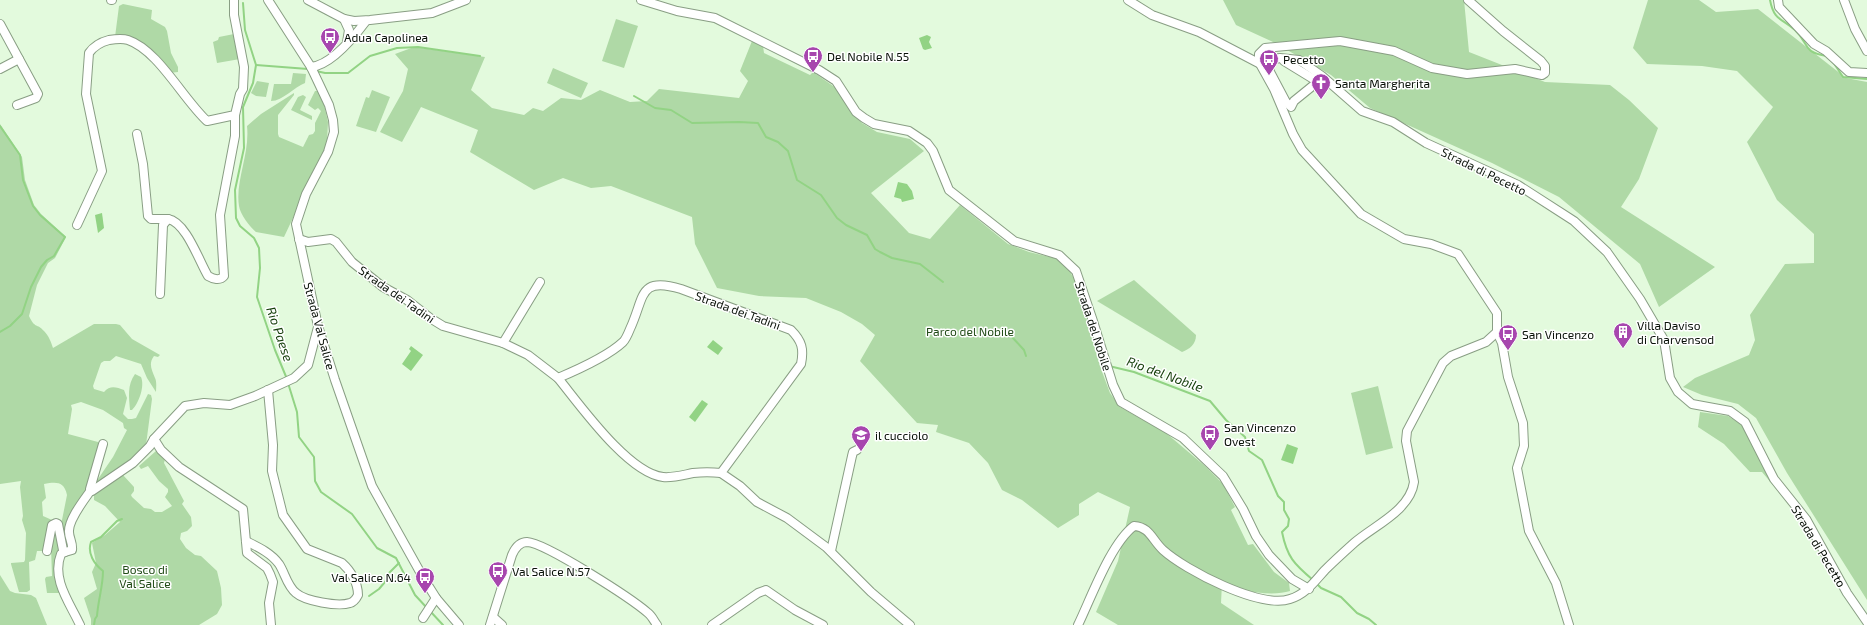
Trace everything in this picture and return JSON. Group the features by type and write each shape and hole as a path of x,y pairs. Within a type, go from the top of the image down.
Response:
{"street":[{"path":"137,134 143,164 148,216 151,219 168,219 177,222 183,229 208,276 213,279 223,278 224,267 220,215 235,136 235,115 240,94 243,89 244,67 234,15 234,0"},
{"name":"Strada Val Salice","path":"268,0 312,70 329,105 334,120 334,132 328,152 297,217 296,224 318,326 372,486 436,598 460,625"},
{"name":"Strada Val Salice","path":"274,0 280,17"},
{"path":"308,0 344,18 366,21 432,13 466,0"},
{"name":"Strada del Nobile","path":"641,0 677,11 715,18 819,70 836,81 856,112 864,118 874,124 909,131 927,143 933,151 949,190 1014,241 1059,255 1076,271 1085,294 1109,371 1121,402 1183,438 1223,476 1243,509 1256,536 1269,555 1292,579 1313,585"},
{"path":"1128,0 1152,15 1200,32 1247,58 1259,62 1268,68 1286,102 1291,107 1294,100 1315,84 1315,80 1280,58"},
{"path":"1468,0 1503,31 1541,61 1545,66 1545,73 1542,76 1514,69 1467,74 1432,68 1394,51 1340,41 1265,48 1262,49 1259,54 1259,62 1274,89 1293,134 1302,150 1361,214 1404,239 1431,244 1458,254 1497,313 1497,332 1502,343 1508,377 1523,422 1524,446 1517,468 1529,531 1556,583 1569,625"},
{"path":"1778,0 1779,6 1814,44 1826,51 1849,72 1867,73"},
{"path":"1844,0 1855,29 1867,52"},
{"path":"344,18 349,30 349,36 346,44"},
{"path":"312,70 329,59 346,44 366,21"},
{"path":"0,24 38,94 36,98 17,105"},
{"path":"77,225 102,171 86,94 88,57 89,53 97,45 118,39 127,40 134,43 159,63 207,121 235,115"},
{"name":"Strada di Pecetto","path":"1259,62 1280,58 1299,60 1322,76 1362,111 1393,122 1426,143 1518,185 1574,221 1607,252 1640,299 1664,340 1670,378 1678,392 1692,404 1730,411 1745,422 1774,479 1806,519 1847,593 1867,622"},
{"path":"0,69 19,60"},
{"path":"160,294 163,225 168,219"},
{"name":"Strada dei Tadini","path":"299,239 308,242 331,239 336,242 352,262 382,287 408,300 430,318 443,326 503,343 528,355 558,378 616,447 649,473 665,477 694,473 721,473 802,364 803,346 799,338 791,330 681,289 668,285 652,286 645,290 633,324 623,342 613,350 577,370 558,378"},
{"path":"503,343 540,282"},
{"path":"91,490 94,491 133,463 185,406 204,403 230,406 294,378 308,365 318,326"},
{"path":"1078,625 1116,545 1128,530 1134,526 1142,526 1162,550 1192,569 1230,589 1246,595 1274,600 1290,600 1313,585 1336,559 1355,542 1391,516 1414,488 1406,441 1407,431 1443,362 1450,356 1486,342 1497,332"},
{"path":"246,541 274,558 279,564 291,587 296,593 304,598 340,604 349,604 356,599 358,595 356,583 346,567 342,563 306,549 283,515 272,471 273,445 268,390"},
{"path":"154,439 161,450 179,466 243,509 247,553 267,568 273,582 270,603 272,625"},
{"path":"80,625 60,581 58,564 61,554 71,551 73,548 68,533 69,528 77,511 91,490 103,444"},
{"path":"831,551 853,452 857,450"},
{"path":"721,473 740,486 757,502 787,518 831,551 871,592 910,625"},
{"path":"47,551 52,525 56,523 58,524 63,550 65,552"},
{"path":"502,625 492,621 512,555 517,546 526,542 550,549 648,612 657,625"},
{"path":"712,625 758,593 766,590 795,610 823,625"},
{"path":"426,613 436,598"}],"green space":[{"path":"1223,0 1464,0 1469,52 1545,82 1610,85 1629,100 1658,128 1639,179 1621,207 1715,267 1659,307 1640,264 1559,197 1492,163 1370,108 1331,75 1273,42 1236,25"},
{"path":"1648,0 1699,0 1716,12 1758,9 1846,78 1867,82 1867,600 1787,473 1756,418 1738,404 1702,395 1683,387 1695,378 1749,355 1755,340 1750,315 1785,264 1814,263 1814,234 1777,200 1747,142 1773,107 1737,71 1702,66 1647,64 1633,48"},
{"path":"123,4 152,10 151,19 165,27 167,31 171,53 178,67 178,72 169,73 156,57 115,37 119,6"},
{"path":"616,19 638,26 624,68 602,61"},
{"path":"234,34 240,59 217,63 213,42 218,40 219,37"},
{"name":"Parco del Nobile","path":"752,41 763,46 764,53 810,75 813,72 836,88 852,112 862,123 877,132 910,139 924,151 871,193 909,233 930,239 960,205 1008,244 1029,252 1058,259 1068,268 1076,282 1101,369 1110,393 1120,407 1166,433 1205,466 1223,484 1235,507 1231,510 1248,545 1253,544 1274,572 1289,583 1290,591 1283,593 1265,593 1246,591 1222,583 1221,603 1254,625 1118,625 1096,612 1118,561 1130,507 1098,492 1079,504 1079,515 1058,528 1022,500 1002,490 988,463 969,443 936,432 938,425 917,423 860,361 875,335 862,324 841,312 806,298 759,296 717,288 695,244 692,217 611,186 591,188 563,178 534,190 470,152 478,130 421,107 402,142 380,132 403,91 408,69 395,54 414,47 485,57 471,90 492,108 524,115 533,108 543,111 561,98 581,100 600,90 630,102 647,101 659,89 739,98 748,81 740,71"},
{"path":"553,68 588,83 581,98 547,83"},
{"path":"293,73 306,74 305,83 280,99 271,101 274,84 291,84"},
{"path":"257,81 269,83 266,97 256,96 251,93"},
{"path":"372,90 390,97 376,132 356,126 366,97 369,98"},
{"path":"315,91 318,91 324,104 328,122 327,142 323,154 284,237 256,232 241,213 238,197 246,147 247,126 261,114 294,93 278,115 278,134 279,137 303,147 309,135 313,134 315,131 315,123 321,111 318,108 315,110 308,105"},
{"path":"303,95 306,97 300,110 312,116 312,120 291,110 298,97"},
{"path":"0,124 22,157 25,180 34,205 41,214 66,237 55,258 48,263 37,285 29,316 33,323 46,333 53,348 94,324 116,324 120,325 132,339 160,355 158,357 154,356 151,362 156,381 156,392 147,378 141,364 116,356 110,361 104,361 101,363 93,386 94,389 104,392 113,387 124,390 127,398 123,414 128,419 136,418 148,394 151,395 152,399 146,445 128,463 96,487 96,482 113,457 127,430 124,428 123,423 103,410 81,402 71,405 72,409 68,434 98,442 99,446 92,481 66,532 63,534 61,525 67,495 66,490 62,485 56,483 44,484 46,498 42,502 43,516 52,520 52,523 44,551 37,551 35,560 29,562 30,590 27,592 19,592 11,564 24,562 25,560 26,533 22,520 21,481 0,484"},
{"path":"1134,280 1196,335 1194,344 1190,348 1182,352 1097,301"},
{"path":"135,374 141,377 142,390 137,403 132,410 130,410 130,387 132,378"},
{"path":"1378,386 1393,448 1366,455 1351,393"},
{"path":"1700,412 1728,416 1742,425 1802,520 1762,472 1750,472 1724,444 1698,427"},
{"name":"Bosco di Val Salice","path":"156,451 165,459 164,463 184,501 182,504 191,517 192,526 187,531 181,533 180,539 186,548 195,555 201,556 217,571 221,588 222,605 217,614 199,625 91,625 91,619 84,598 97,589 92,572 96,563 92,543 105,535 120,522 105,506 94,500 94,495 123,475 134,487 134,491 131,495 132,497 144,508 151,509 155,512 162,512 172,506 165,497 168,489 159,481 148,466 141,469 139,466"},
{"path":"55,528 60,547 60,593 47,593 45,579 46,577 52,576 51,547"},
{"path":"0,575 10,591 31,595 36,598 47,625 0,625"}],"shaded area":[{"path":"927,35 931,37 929,42 932,48 925,50 923,49 919,38"},
{"path":"898,182 907,184 912,191 914,199 902,202 901,199 894,197"},
{"path":"102,213 104,228 98,233 95,215"},
{"path":"713,340 723,348 718,355 707,347"},
{"path":"411,346 423,355 411,371 402,364 411,351 409,349"},
{"path":"702,400 708,404 695,422 689,417"},
{"path":"1287,444 1298,448 1293,464 1281,460"}],"waterway":[{"path":"1770,0 1776,16 1800,35 1809,50 1827,56"},
{"name":"Rio Paese","path":"243,3 245,30 256,65 253,83 243,107 244,148 235,190 236,218 240,226 254,238 259,248 260,268 257,297 275,350 287,379"},
{"name":"Rio del Nobile","path":"316,71 325,73 348,73 370,56 397,48 418,47 480,56"},
{"path":"1833,62 1843,77 1867,79"},
{"name":"Rio del Nobile","path":"256,65 308,69"},
{"name":"Rio del Nobile","path":"634,96 655,108 671,110 692,123 758,123 766,137 778,142 788,151 797,180 821,195 837,218 846,225 867,235 875,249 892,258 920,264 943,282"},
{"path":"0,126 20,155 23,180 33,206 40,215 65,237 54,256 47,260 41,267 31,287 22,314 10,326 0,332"},
{"name":"Rio del Nobile","path":"1012,337 1024,350 1026,356"},
{"name":"Rio del Nobile","path":"1109,366 1134,372 1210,401 1226,420 1245,437 1249,451 1262,460 1278,496 1284,502 1284,510 1289,519 1288,526 1282,532 1286,548 1296,564 1313,580"},
{"name":"Rio Paese","path":"288,383 297,412 299,437 314,457 315,481 321,492 352,514 377,548 396,558 415,595 427,608"},
{"path":"94,625 97,616 103,571 92,558 90,550 91,542 101,537 117,521 122,519"},
{"path":"369,596 379,589 390,576 389,573 399,563"},
{"name":"Rio del Nobile","path":"1316,583 1321,588 1341,597 1357,613 1369,619 1376,625"},
{"name":"Rio Paese","path":"430,611 443,625"}],"place":[{"name":"Adua Capolinea","path":"330,54"},
{"name":"Del Nobile N.55","path":"813,73"},
{"name":"Pecetto","path":"1269,76"},
{"name":"Santa Margherita","path":"1321,100"},
{"name":"Villa Daviso di Charvensod","path":"1623,349"},
{"name":"San Vincenzo","path":"1508,351"},
{"name":"San Vincenzo Ovest","path":"1210,451"},
{"name":"il cucciolo","path":"861,452"},
{"name":"Val Salice N.57","path":"498,588"},
{"name":"Val Salice N.64","path":"425,594"}]}
